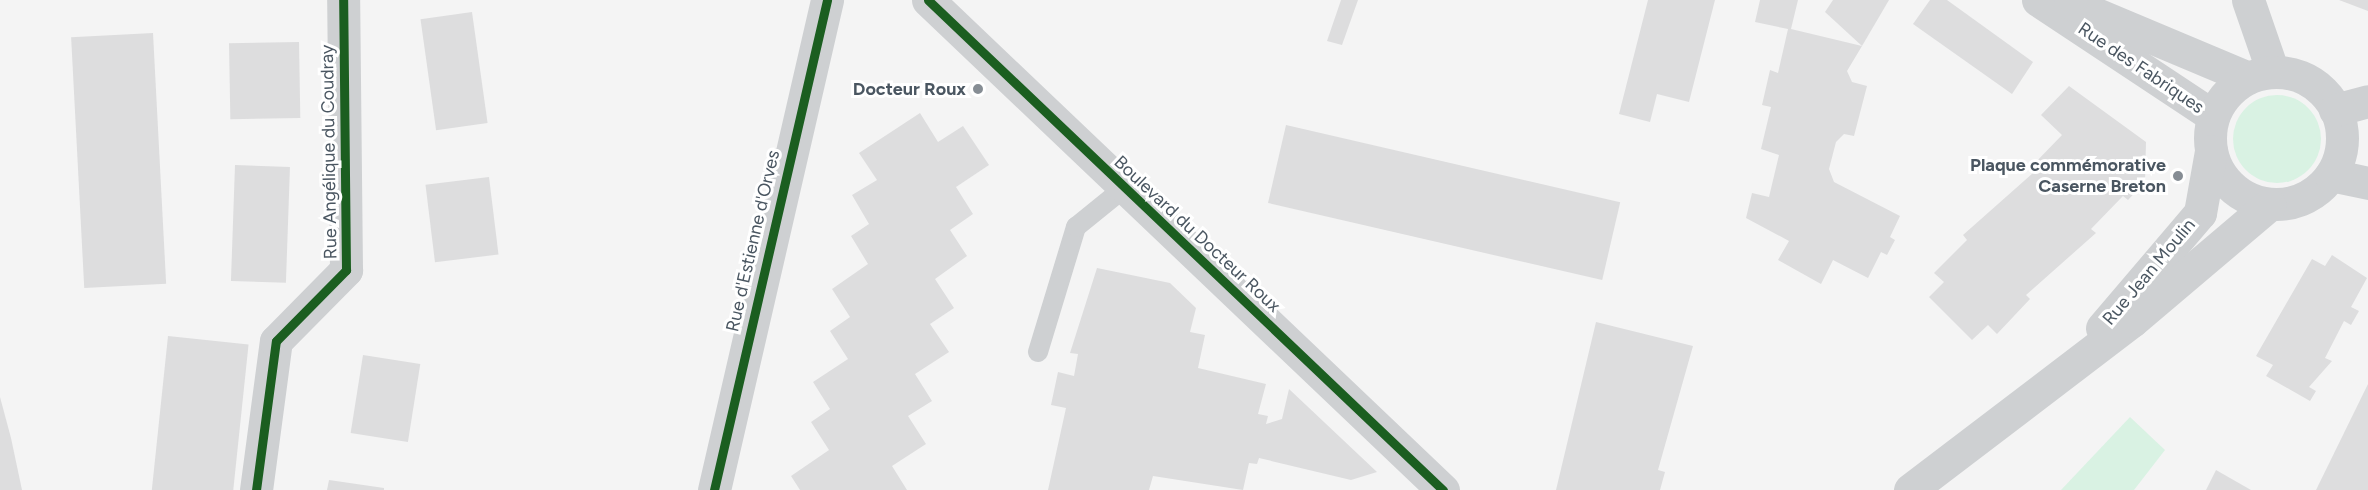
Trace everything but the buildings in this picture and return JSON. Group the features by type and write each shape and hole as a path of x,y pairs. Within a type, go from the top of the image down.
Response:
{"street":[{"name":"Rue Angélique du Coudray","path":"256,490 276,341 346,270 344,0"},
{"name":"Rue d'Estienne d'Orves","path":"714,490 827,0"},
{"name":"Boulevard du Docteur Roux","path":"928,0 1443,490"},
{"name":"Rue des Fabriques","path":"2038,0 2213,116"},
{"name":"Rue des Fabriques","path":"2062,0 2260,75"},
{"path":"2248,0 2260,75"},
{"path":"2260,75 2310,81 2336,110 2342,131 2331,175 2304,199 2269,205 2231,188 2211,151 2213,116 2233,88 2260,75"},
{"path":"2336,110 2368,101"},
{"name":"Rue Jean Moulin","path":"2083,354 2200,213 2211,151"},
{"path":"2331,175 2368,183"},
{"name":"Rue Jean Moulin","path":"1910,490 1997,427 2083,354 2132,321 2269,205"}],"lane":[{"path":"1038,352 1076,227 1124,188"}],"green space":[{"path":"2277,95 2302,102 2314,114 2321,139 2314,164 2302,176 2277,183 2252,176 2240,164 2233,139 2240,114 2252,102"},
{"path":"2130,417 2165,450 2134,490 2061,490"}],"cycle path":[{"path":"256,490 276,341 346,270 343,0"},
{"path":"714,490 827,0"},
{"path":"928,0 1443,490"}],"place":[{"name":"Docteur Roux","path":"978,89"},
{"name":"Plaque commémorative Caserne Breton","path":"2178,176"}]}
